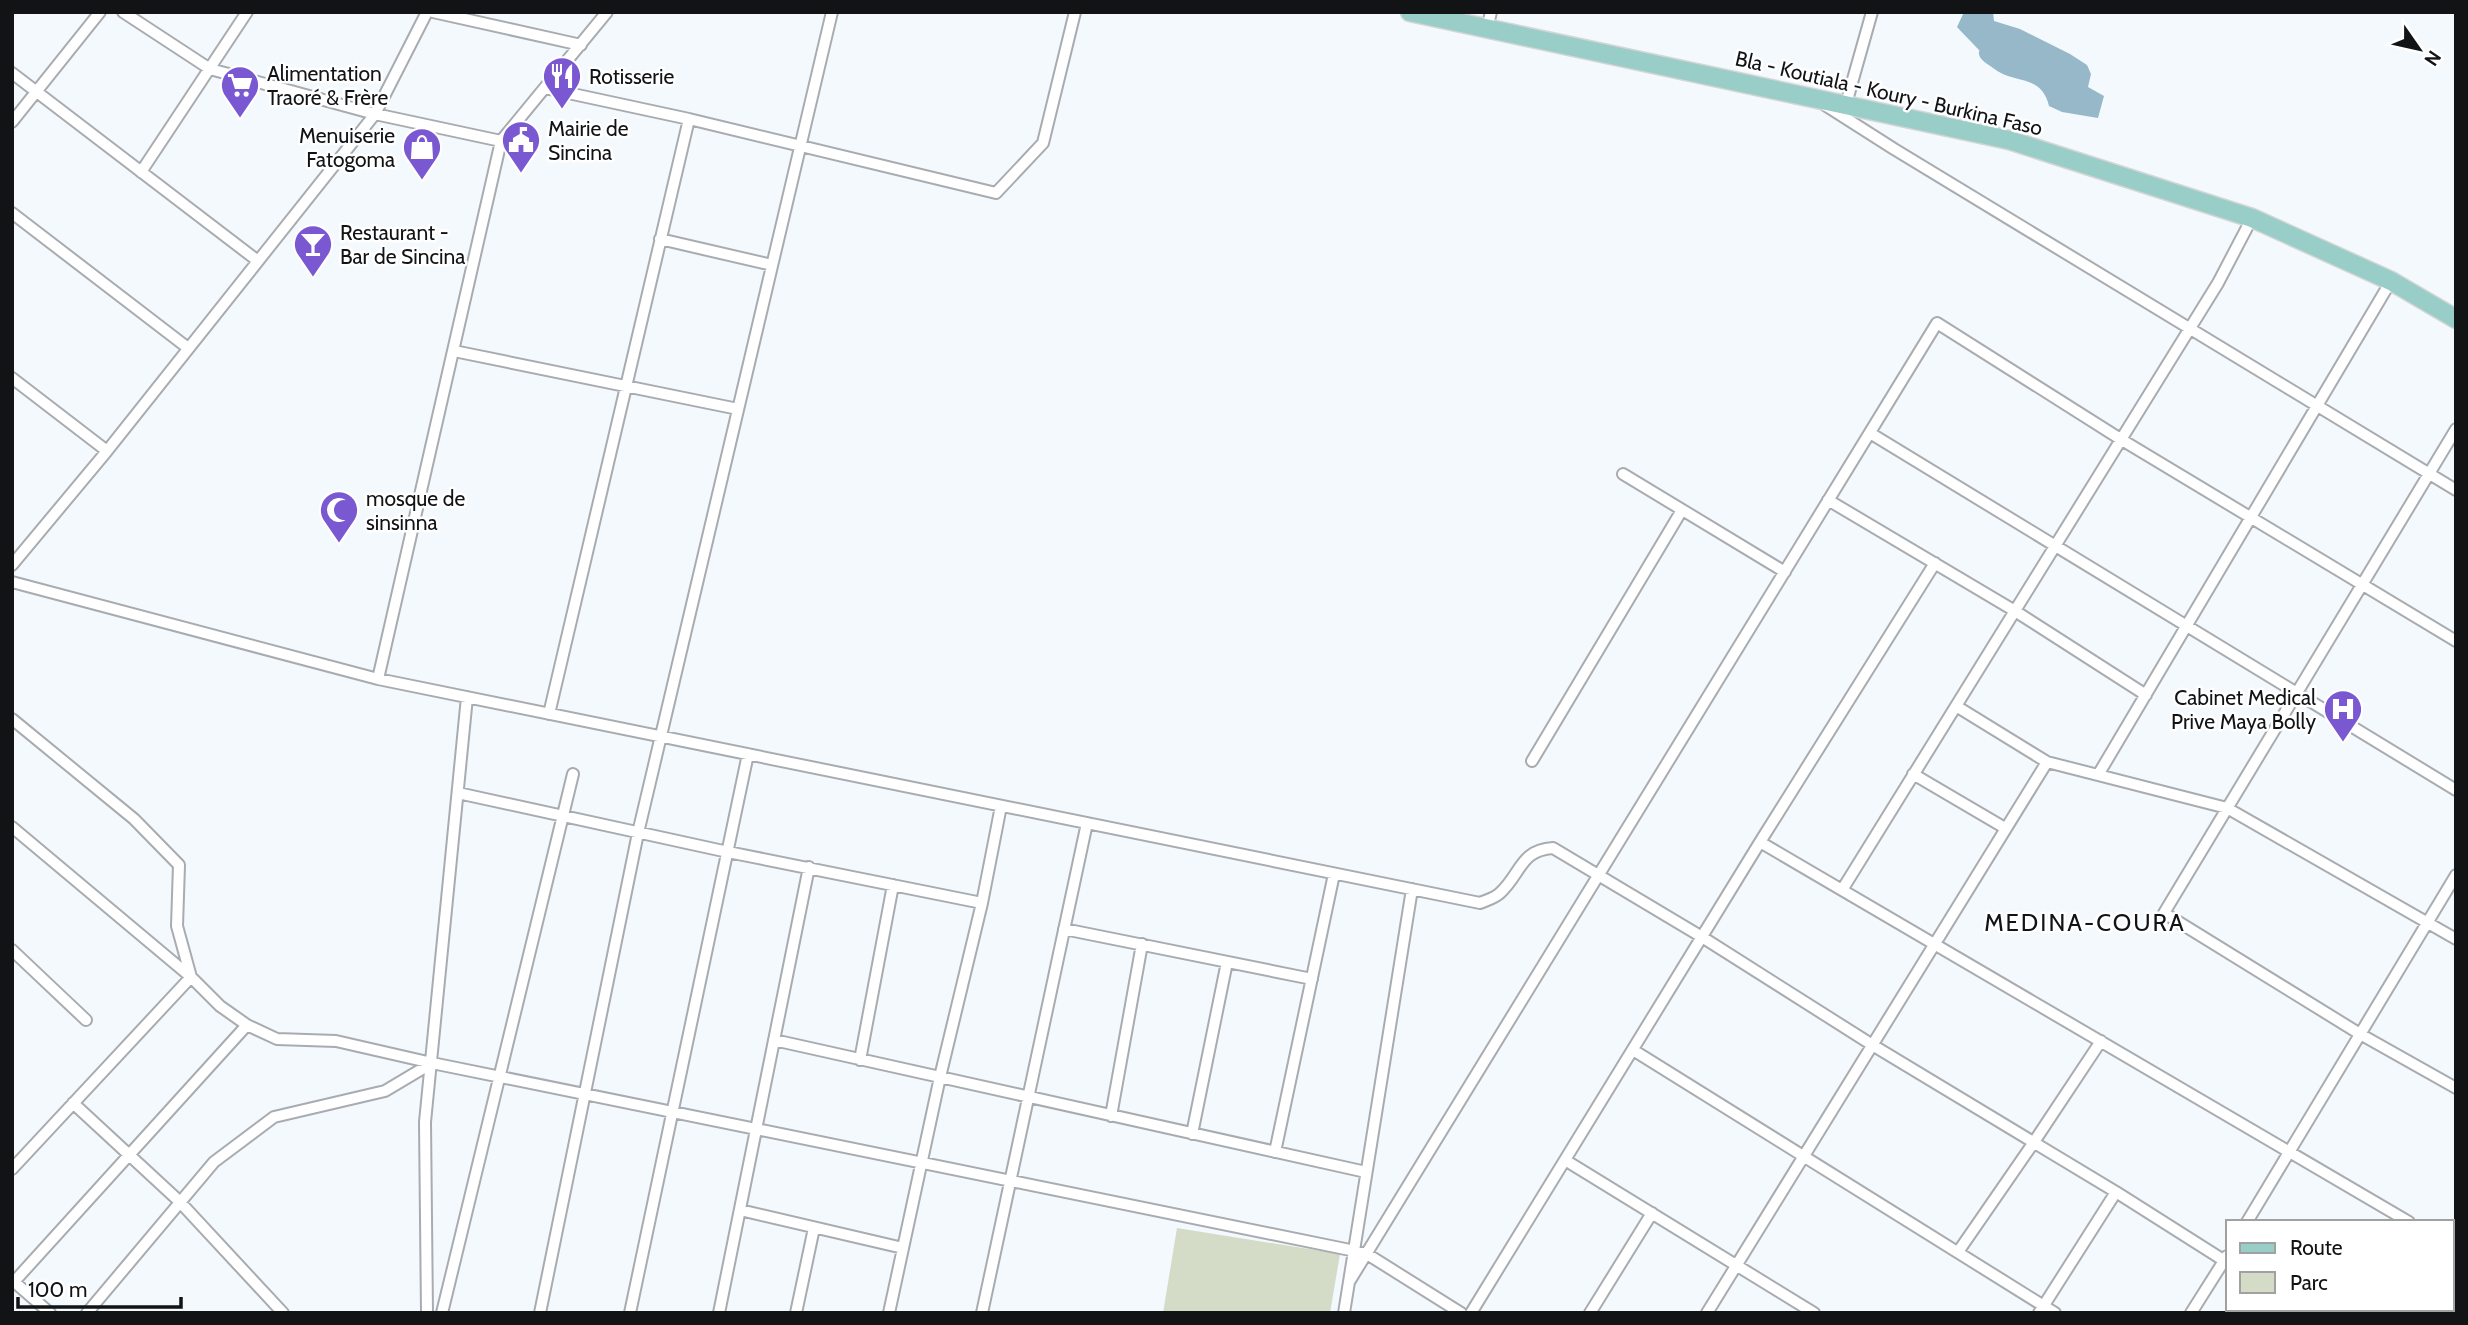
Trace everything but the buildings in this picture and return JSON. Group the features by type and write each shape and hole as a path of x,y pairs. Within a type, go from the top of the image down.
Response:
{"main road":[{"name":"Bla - Koutiala - Koury - Burkina Faso","path":"1410,12 1489,20 1812,97 2009,140 2252,218 2391,281 2456,320"}],"street":[{"path":"12,122 100,12"},
{"path":"123,12 210,69 375,114 501,141"},
{"path":"141,172 247,12"},
{"path":"12,565 375,114 427,12"},
{"path":"433,12 581,45"},
{"path":"378,679 501,141 607,12"},
{"path":"540,1313 638,833 832,12"},
{"path":"545,88 689,119 996,193 1043,143 1075,12"},
{"path":"1846,104 1872,12"},
{"path":"12,73 258,261"},
{"path":"1812,97 2456,490"},
{"path":"549,714 689,119"},
{"path":"12,213 188,348"},
{"path":"1842,890 2218,284 2252,218"},
{"path":"660,239 772,265"},
{"path":"2098,775 2391,281"},
{"path":"1349,1282 1937,323 2122,440 2456,641"},
{"path":"454,351 738,410"},
{"path":"12,378 107,450"},
{"path":"2456,429 2164,912 2360,1034 2456,1088"},
{"path":"1870,433 2456,790"},
{"path":"1623,474 1785,572"},
{"path":"1829,500 2015,611 2146,695"},
{"path":"1532,761 1682,510"},
{"path":"1471,1313 1935,563"},
{"path":"12,582 378,679 1480,903 1499,895 1537,849 1553,848 2226,1258"},
{"path":"427,1313 425,1122 467,697"},
{"path":"1956,706 2047,762 2227,808 2456,939"},
{"path":"12,719 134,819 179,865 177,926 191,977"},
{"path":"630,1313 748,754"},
{"path":"1707,1313 2047,762"},
{"path":"442,1313 573,774"},
{"path":"1913,774 2005,828"},
{"path":"458,793 728,852 982,903"},
{"path":"889,1313 940,1077 982,903 1001,806"},
{"path":"982,1313 1087,823"},
{"path":"12,827 191,977 220,1006 247,1026 277,1039 336,1041 499,1077 1367,1254 1461,1313"},
{"path":"1760,842 2406,1220"},
{"path":"719,1313 809,867"},
{"path":"1275,1152 1334,873"},
{"path":"2248,1220 2456,875"},
{"path":"860,1060 893,885"},
{"path":"1345,1313 1412,890"},
{"path":"1064,929 1312,979"},
{"path":"1111,1116 1142,944"},
{"path":"12,950 86,1020"},
{"path":"1192,1134 1227,962"},
{"path":"14,1165 191,977"},
{"path":"50,1313 13,1281 247,1026"},
{"path":"774,1041 1366,1172"},
{"path":"1958,1252 2101,1041"},
{"path":"1633,1049 1958,1252 2041,1309 2055,1313"},
{"path":"87,1313 214,1162 274,1117 385,1091 432,1063"},
{"path":"73,1103 179,1202 283,1313"},
{"path":"1565,1160 1814,1313"},
{"path":"2041,1309 2116,1192"},
{"path":"740,1210 903,1248"},
{"path":"1590,1313 1651,1213"},
{"path":"796,1313 814,1228"},
{"path":"2191,1313 2226,1260"}],"green space":[{"path":"1177,1228 1340,1254 1330,1313 1163,1313"}],"water":[{"path":"1964,12 1993,12 1994,21 2020,29 2087,65 2091,74 2088,87 2104,96 2098,118 2062,112 2049,106 2040,89 2033,84 2001,73 1984,61 1979,51 1957,27"}],"place":[{"name":"Rotisserie","path":"562,110"},
{"name":"Alimentation Traoré & Frère","path":"240,119"},
{"name":"Mairie de Sincina","path":"521,174"},
{"name":"Menuiserie Fatogoma","path":"422,181"},
{"name":"Restaurant - Bar de Sincina","path":"313,278"},
{"name":"mosque de sinsinna","path":"339,544"},
{"name":"Cabinet Medical Prive Maya Bolly","path":"2343,743"}],"district":[{"name":"MEDINA-COURA","path":"2085,922"}]}
